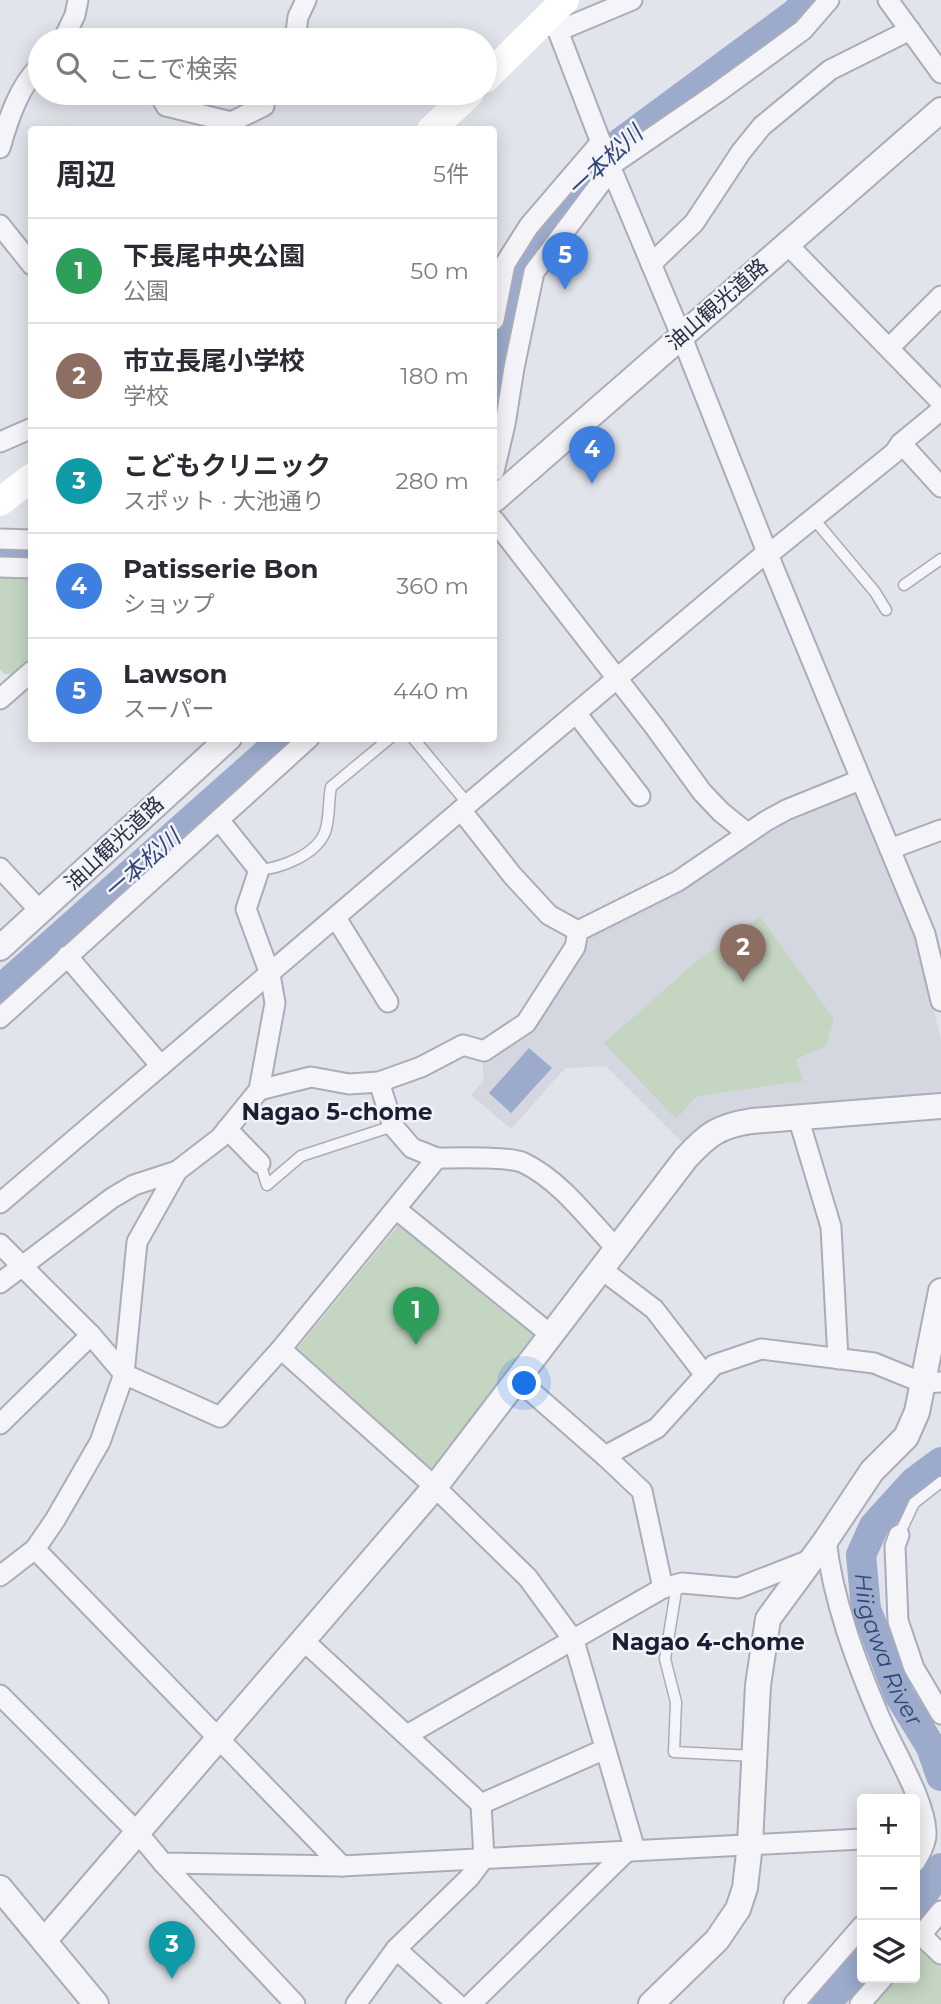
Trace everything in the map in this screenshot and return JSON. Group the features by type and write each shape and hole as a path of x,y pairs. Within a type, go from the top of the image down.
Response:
{"main road":[{"path":"497,69 556,17"},
{"path":"435,126 457,105"},
{"path":"0,502 28,480"}],"street":[{"path":"69,28 79,0"},
{"path":"297,28 298,17 306,0"},
{"path":"632,0 556,17 601,144 925,934 941,1001"},
{"path":"497,458 534,272 603,180 610,166 803,30 829,0"},
{"path":"888,0 941,73"},
{"path":"651,264 694,223 741,152 762,126 830,70 910,30"},
{"path":"0,148 7,124 28,88"},
{"path":"165,105 231,122 264,105"},
{"name":"油山観光道路","path":"497,497 941,110"},
{"path":"497,305 505,264 529,226 601,144"},
{"path":"0,225 28,260"},
{"path":"787,244 941,402"},
{"path":"889,348 941,296"},
{"path":"0,1203 464,807 767,552 774,550 894,453 901,443 941,410"},
{"path":"0,442 28,430"},
{"path":"901,443 941,487"},
{"path":"497,524 702,792 747,833"},
{"path":"0,539 28,540"},
{"path":"0,567 28,568"},
{"path":"0,699 28,674"},
{"path":"576,713 640,796"},
{"name":"油山観光道路","path":"0,948 225,742"},
{"path":"0,1018 305,742"},
{"path":"578,931 678,881 747,833 786,810 860,780"},
{"path":"464,807 512,875 549,915 578,931"},
{"path":"0,1283 134,1185 177,1171 220,1138 259,1090 275,1003 270,974 246,909 259,870 219,820"},
{"path":"890,849 941,830"},
{"path":"0,868 41,912"},
{"path":"336,918 388,1002"},
{"path":"259,1090 311,1077 349,1084 379,1082 421,1067 463,1045 484,1051 526,1023 575,947 578,931"},
{"path":"67,956 161,1066"},
{"path":"379,1082 393,1126 412,1148 437,1158 523,1162 555,1185 617,1248"},
{"path":"44,1941 435,1487 686,1158 707,1135 727,1125 941,1106"},
{"path":"797,1117 831,1227 838,1359"},
{"path":"227,1129 260,1163"},
{"path":"0,1244 92,1335 124,1374 220,1417 281,1349 437,1158"},
{"path":"0,1576 35,1549 55,1520 100,1441 124,1374 137,1242 177,1171"},
{"path":"396,1209 551,1335"},
{"path":"601,1269 654,1309 705,1375"},
{"path":"651,2004 717,1940 738,1909 745,1888 750,1844 758,1685 768,1619 872,1471 906,1437 932,1383 941,1291"},
{"path":"0,1424 92,1335"},
{"path":"281,1349 435,1487 528,1578 574,1641 605,1749 630,1851"},
{"path":"605,1456 657,1428 714,1365 761,1349 874,1363 932,1383"},
{"path":"517,1379 642,1492 670,1587"},
{"path":"899,1535 895,1546 898,1621 914,1668 941,1714"},
{"path":"35,1549 342,1866"},
{"path":"407,1735 670,1587 738,1588 819,1549"},
{"path":"819,1549 830,1572 847,1631 880,1717 919,1805 927,1834 918,1857"},
{"path":"304,1641 481,1804 484,1858 469,1878 396,1949 356,2004"},
{"path":"0,1695 138,1833 295,2004"},
{"path":"481,1804 605,1749"},
{"path":"163,1863 342,1866 857,1839"},
{"path":"471,2004 630,1851"},
{"path":"0,1888 95,2004"},
{"path":"920,1936 941,1911"},
{"path":"794,2004 857,1932"},
{"path":"920,1939 941,1954"},
{"path":"396,1949 457,2004"},
{"path":"860,2004 879,1983"}],"lane":[{"path":"813,518 887,610"},
{"path":"904,585 941,558"},
{"path":"259,870 276,868 295,860 316,844 325,834 331,787 385,742"},
{"path":"417,742 464,807"},
{"path":"260,1163 267,1185 301,1156 393,1126"},
{"path":"899,1535 914,1503 941,1482"},
{"path":"670,1587 665,1660 676,1702 674,1752 754,1756"}],"shaded area":[{"path":"855,795 889,863 915,932 941,1040 941,1092 724,1115 701,1126 685,1145 606,1066 565,1068 511,1129 471,1095 484,1080 482,1059 528,1027 589,937 694,882 782,825"}],"green space":[{"path":"0,570 28,572 28,660 12,674 4,674 0,669"},
{"path":"760,917 834,1019 826,1046 796,1059 803,1081 697,1096 676,1119 604,1043 699,959"},
{"path":"400,1223 534,1331 537,1340 429,1474 295,1351"},
{"path":"920,1949 941,1967 941,2004 869,2004 886,1983 920,1983"}],"water":[{"path":"529,1048 552,1068 511,1113 489,1093"}],"waterway":[{"name":"一本松川","path":"497,366 514,267 565,196 616,146 796,13 807,0"},
{"path":"0,551 28,552"},
{"name":"一本松川","path":"0,990 279,742"},
{"name":"Hiigawa River","path":"941,1462 914,1482 874,1526 861,1555 866,1609 899,1695 931,1747 941,1776"},
{"name":"Hiigawa River","path":"920,1899 941,1868"},
{"name":"Hiigawa River","path":"825,2004 857,1969"}],"place":[{"name":"Lawson","path":"565,290"},
{"name":"Patisserie Bon","path":"592,484"},
{"name":"市立長尾小学校","path":"743,982"},
{"name":"下長尾中央公園","path":"416,1345"},
{"name":"こどもクリニック","path":"172,1979"}],"district":[{"name":"Nagao 5-chome","path":"337,1112"},
{"name":"Nagao 4-chome","path":"708,1642"}]}
